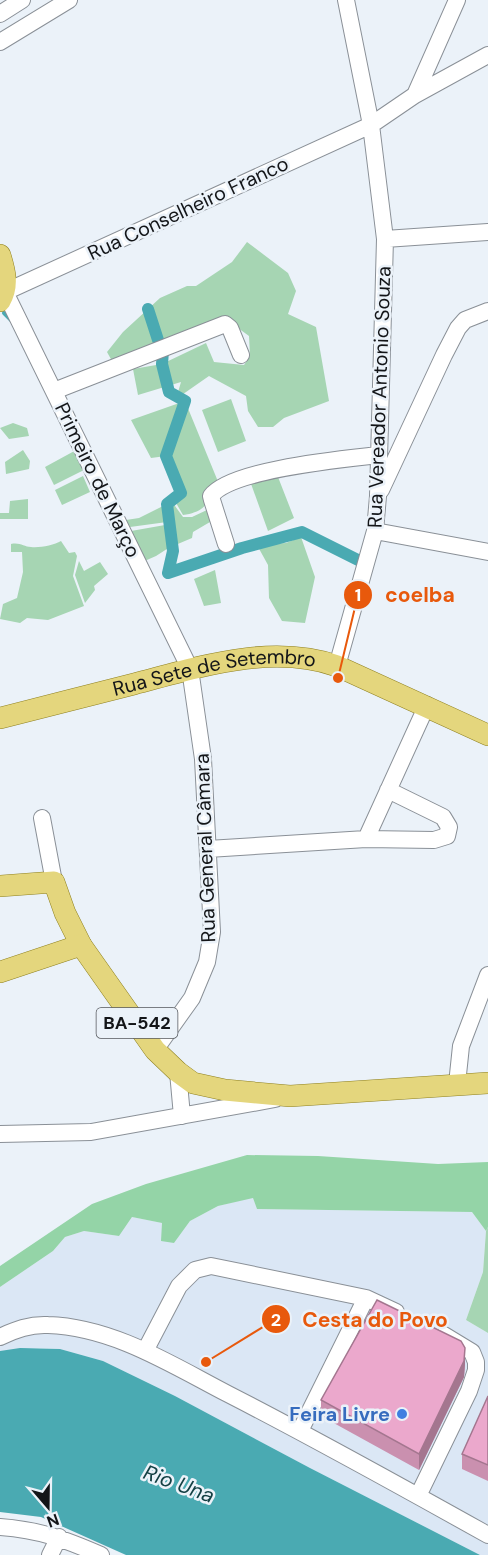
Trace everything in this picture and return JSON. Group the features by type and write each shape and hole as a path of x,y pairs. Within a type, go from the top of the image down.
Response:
{"main road":[{"path":"0,255 5,272 3,297"},
{"name":"Rua Sete de Setembro","path":"0,718 190,669 241,659 282,656 312,659 337,666 427,705 488,735"},
{"path":"0,886 54,882 65,913 81,945 0,972"},
{"name":"BA-542","path":"81,945 155,1050 178,1072 194,1083 290,1096 488,1083"}],"street":[{"path":"0,14 22,0"},
{"path":"1,40 69,0"},
{"name":"Rua Vereador Antonio Souza","path":"337,666 375,531 378,496 385,239 371,125 346,0"},
{"path":"415,96 457,0"},
{"name":"Rua Conselheiro Franco","path":"3,297 371,125 415,96 488,55"},
{"path":"385,239 488,232"},
{"name":"Primeiro de Março","path":"3,297 54,391 190,669"},
{"path":"378,496 458,328 465,320 488,311"},
{"path":"54,391 225,324 230,328 241,355"},
{"path":"380,437 406,439"},
{"path":"226,544 211,496 218,489 270,471 304,464 379,455"},
{"path":"375,531 488,552"},
{"name":"Rua General Câmara","path":"155,1050 192,998 207,962 212,932 203,759 190,669"},
{"path":"366,839 427,705"},
{"path":"208,849 366,839 434,840 445,838 448,834 448,823 443,817 388,790"},
{"path":"42,818 54,882"},
{"path":"457,1084 461,1046 488,975"},
{"path":"178,1072 182,1116"},
{"path":"0,1134 91,1132 290,1096"},
{"path":"145,1351 179,1286 195,1270 202,1267 216,1266 366,1298 406,1317"},
{"path":"300,1431 366,1298"},
{"path":"0,1337 20,1328 46,1325 92,1332 145,1351 300,1431 488,1534"},
{"path":"418,1496 469,1391 476,1370 476,1362 469,1349 426,1326"},
{"path":"0,1527 42,1532 101,1555"},
{"path":"50,1555 59,1537"}],"shaded area":[{"path":"253,1197 257,1209 472,1212 486,1231 483,1272 466,1320 488,1333 488,1555 480,1555 175,1396 103,1361 60,1349 0,1351 0,1287 53,1251 65,1237 84,1231 119,1236 132,1217 162,1223 174,1243 190,1221 218,1206"}],"green space":[{"path":"247,242 288,273 296,291 288,314 316,327 329,401 284,418 273,427 258,427 248,411 246,396 209,376 176,399 181,382 138,395 133,369 162,364 206,343 214,362 244,365 250,356 249,336 223,317 112,361 107,352 123,332 160,298 187,286 196,286 232,262"},
{"path":"231,399 246,441 218,452 202,410"},
{"path":"185,401 219,484 202,509 183,515 172,496 181,493 179,481 166,456 151,458 131,420"},
{"path":"13,423 27,428 29,436 9,439 0,428"},
{"path":"78,449 86,469 54,485 45,467"},
{"path":"23,450 30,461 29,469 6,474 5,462"},
{"path":"83,476 90,492 62,505 55,490"},
{"path":"278,477 294,518 268,531 250,481"},
{"path":"28,499 28,519 0,519 0,513 9,513 10,501"},
{"path":"170,499 183,517 192,517 207,510 210,522 193,532 192,538 173,546 169,526 172,511 168,503"},
{"path":"167,504 170,515 167,522 130,527 126,520 139,518"},
{"path":"165,525 170,547 140,563 131,531"},
{"path":"301,537 315,577 305,623 282,621 269,598 268,565 257,545 286,543"},
{"path":"61,541 69,553 75,552 77,556 73,576 84,606 48,620 27,618 20,623 0,619 3,604 17,598 23,572 22,552 11,552 11,544 38,547"},
{"path":"79,561 84,571 100,562 108,574 94,586 95,590 85,603 75,575"},
{"path":"215,570 221,603 204,606 194,579"},
{"path":"247,1155 318,1156 438,1164 488,1162 488,1227 486,1231 472,1212 257,1209 253,1198 218,1206 190,1221 174,1243 161,1241 162,1223 132,1217 119,1236 84,1231 65,1237 53,1251 0,1287 0,1266 92,1204 146,1184"},
{"path":"488,1227 488,1333 466,1320 483,1272"}],"water":[{"name":"Rio Una","path":"20,1348 60,1349 103,1361 175,1396 480,1555 126,1555 41,1517 0,1512 0,1351"}],"building":[{"path":"377,1300 461,1341 465,1348 464,1361 419,1454 321,1400"},
{"path":"488,1396 488,1465 462,1454"}],"waterway":[{"path":"148,309 158,340"},
{"path":"4,313 12,321"},
{"path":"163,351 162,364 169,392 185,401 166,456 181,493 167,504 173,551 168,573"},
{"path":"168,573 242,548 302,532 362,562"}],"place":[{"name":"coelba","path":"338,678"},
{"name":"Cesta do Povo","path":"206,1362"},
{"name":"Feira Livre","path":"402,1414"}]}
